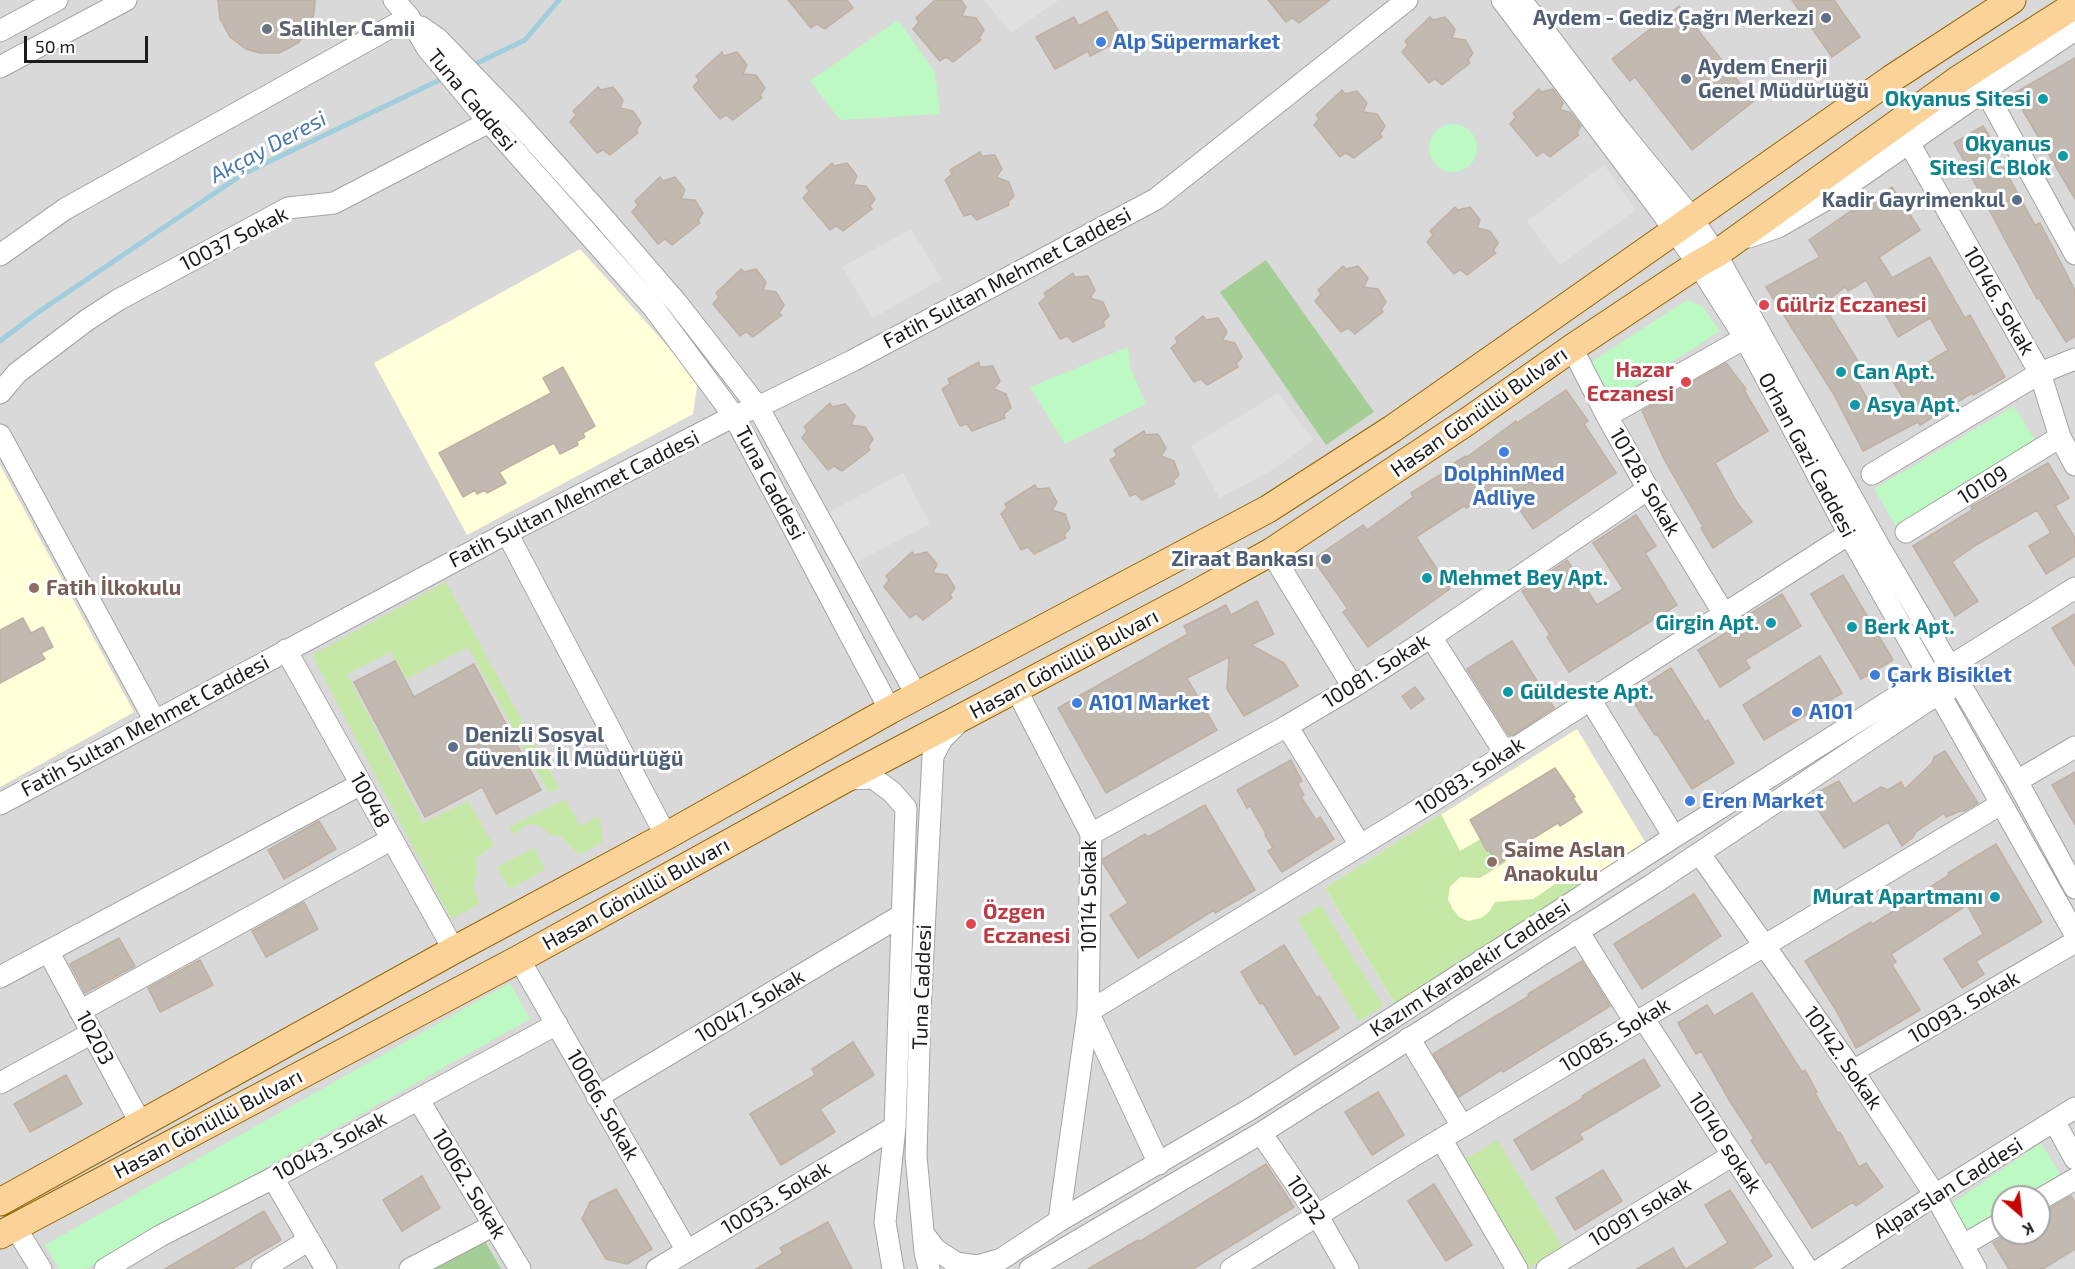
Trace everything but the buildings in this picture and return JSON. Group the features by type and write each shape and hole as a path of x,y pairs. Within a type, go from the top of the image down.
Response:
{"main road":[{"name":"Hasan Gönüllü Bulvarı","path":"0,1202 454,950 666,836 890,710 1268,509 1392,429 1891,79 2012,0"},
{"name":"Hasan Gönüllü Bulvarı","path":"7,1231 519,959 845,779 1191,597 1271,552 1707,259 1942,91 2075,5"}],"street":[{"path":"0,31 57,0"},
{"path":"0,67 126,0"},
{"name":"Tuna Caddesi","path":"394,0 653,307 734,416 890,710"},
{"name":"Fatih Sultan Mehmet Caddesi","path":"0,804 507,532 734,416 759,407 852,361 1156,199 1407,0"},
{"name":"Orhan Gazi Caddesi","path":"1502,0 1683,224"},
{"name":"Orhan Gazi Caddesi","path":"1521,0 1619,129 1707,259 2017,781 2075,888"},
{"path":"0,255 65,209 409,17"},
{"path":"1707,259 1752,235 1778,227 1807,212 2075,30"},
{"path":"1985,90 2075,254"},
{"name":"Tuna Caddesi","path":"490,113 579,190 677,303 759,407 917,696"},
{"name":"10037 Sokak","path":"0,393 17,373 87,320 118,300 288,208 334,202 490,113"},
{"name":"10146. Sokak","path":"1909,143 2040,373 2060,437 2075,465"},
{"name":"Orhan Gazi Caddesi","path":"1707,259 1745,338 1849,534 2075,934"},
{"path":"1607,416 1745,338"},
{"name":"10128. Sokak","path":"1572,348 1648,489 1724,614"},
{"path":"1872,474 2040,373 2075,359"},
{"path":"0,435 155,721"},
{"name":"10109","path":"1906,532 2060,437"},
{"name":"10081. Sokak","path":"1091,834 1353,687 1431,637 1648,489"},
{"path":"507,532 666,836"},
{"name":"10083. Sokak","path":"1088,1012 1428,804 1849,534"},
{"path":"1271,552 1353,687"},
{"name":"Kazım Karabekir Caddesi","path":"995,1264 1059,1221 1254,1107 1674,837 1954,675 2075,588"},
{"path":"1431,637 1505,753"},
{"name":"10048","path":"286,650 454,950"},
{"name":"Kazım Karabekir Caddesi","path":"1030,1269 1261,1133 1699,853 1934,686"},
{"name":"10114 Sokak","path":"1016,690 1091,834 1088,1012 1059,1221"},
{"path":"1590,699 1674,837"},
{"name":"Tuna Caddesi","path":"929,1269 923,1233 916,1156 920,1011 933,756 942,739 965,716"},
{"path":"1287,726 1360,845"},
{"path":"2017,781 2075,747"},
{"name":"Tuna Caddesi","path":"845,779 873,778 892,792 906,808 895,1127 885,1222 893,1269"},
{"path":"0,977 361,784"},
{"name":"10085. Sokak","path":"1231,1269 1462,1126 2001,804"},
{"path":"80,1011 392,838"},
{"name":"10142. Sokak","path":"1699,853 1853,1071 1935,1195 1976,1269"},
{"name":"10047. Sokak","path":"597,1097 902,915"},
{"name":"10140 sokak","path":"1578,931 1733,1155 1807,1269"},
{"name":"10093. Sokak","path":"1853,1071 2075,942"},
{"name":"10203","path":"48,951 141,1124"},
{"name":"10066. Sokak","path":"519,959 687,1251"},
{"name":"10114 Sokak","path":"1088,1012 1159,1164"},
{"name":"10043. Sokak","path":"105,1269 160,1236 273,1178 556,1024"},
{"path":"0,1083 92,1033"},
{"path":"1409,1038 1462,1126"},
{"name":"10062. Sokak","path":"418,1099 520,1269"},
{"name":"Alparslan Caddesi","path":"1821,1269 2075,1108"},
{"path":"2054,1122 2075,1159"},
{"name":"10053. Sokak","path":"657,1269 895,1127"},
{"name":"10132","path":"1261,1133 1317,1215 1348,1269"},
{"path":"1441,1139 1517,1269"},
{"name":"10091 sokak","path":"1547,1269 1733,1155"},
{"path":"273,1178 326,1269"},
{"path":"2051,1193 2075,1179"},
{"path":"410,1269 494,1225"},
{"path":"1963,1245 1991,1229"},
{"path":"7,1231 41,1269"},
{"path":"923,1233 935,1250 956,1263 977,1266 995,1264"},
{"path":"262,1269 309,1240"}],"shaded area":[{"path":"0,0 2075,0 2075,1269 0,1269"},
{"path":"984,0 1059,0 1011,33"},
{"path":"1604,165 1636,210 1560,265 1527,221"},
{"path":"911,229 942,279 873,318 842,267"},
{"path":"580,249 698,380 693,414 467,535 374,363"},
{"path":"1278,393 1314,440 1271,471 1219,498 1191,446"},
{"name":"Fatih İlkokulu","path":"0,465 134,712 0,787"},
{"path":"903,473 930,524 857,562 829,512"},
{"name":"Saime Aslan Anaokulu","path":"1577,729 1647,845 1396,1006 1325,888"}],"green space":[{"path":"898,20 935,72 940,114 840,120 810,81"},
{"path":"1448,124 1458,124 1470,131 1477,143 1477,153 1470,165 1458,172 1448,172 1433,161 1429,153 1429,143 1440,128"},
{"path":"1266,260 1374,412 1326,445 1220,292"},
{"path":"1687,300 1702,306 1720,331 1611,402 1588,364"},
{"path":"1128,347 1130,367 1146,404 1065,444 1030,387"},
{"path":"2014,406 2037,443 1896,526 1874,489"},
{"path":"446,582 559,788 549,793 468,647 406,679 391,652 347,674 423,823 468,801 494,845 476,858 477,875 473,886 480,904 451,919 312,655"},
{"path":"565,799 580,826 599,816 603,842 579,855 561,836 553,836 538,825 529,824 513,834 509,827"},
{"path":"1441,814 1460,851 1489,834 1506,862 1480,878 1460,877 1450,887 1448,899 1459,917 1468,921 1481,918 1489,912 1495,902 1533,899 1573,872 1580,887 1396,1006 1325,888"},
{"path":"534,848 545,870 509,889 497,867"},
{"path":"1321,905 1383,1006 1359,1021 1297,919"},
{"path":"510,983 530,1019 86,1269 59,1269 45,1245"},
{"path":"1497,1140 1563,1247 1526,1269 1460,1162"},
{"path":"2041,1143 2063,1179 2051,1186 1991,1185 1991,1220 1969,1232 1951,1204"},
{"path":"482,1236 501,1269 423,1269"}],"waterway":[{"name":"Akçay Deresi","path":"471,66 525,40 559,0"},
{"name":"Akçay Deresi","path":"0,341 37,313 243,174 446,77"}],"place":[{"name":"Aydem - Gediz Çağrı Merkezi","path":"1826,18"},
{"name":"Salihler Camii","path":"267,29"},
{"name":"Alp Süpermarket","path":"1101,42"},
{"name":"Aydem Enerji Genel Müdürlüğü","path":"1686,79"},
{"name":"Okyanus Sitesi","path":"2043,99"},
{"name":"Okyanus Sitesi C Blok","path":"2063,156"},
{"name":"Kadir Gayrimenkul","path":"2017,200"},
{"name":"Gülriz Eczanesi","path":"1764,305"},
{"name":"Can Apt.","path":"1841,372"},
{"name":"Hazar Eczanesi","path":"1686,382"},
{"name":"Asya Apt.","path":"1855,405"},
{"name":"DolphinMed Adliye","path":"1504,452"},
{"name":"Ziraat Bankası","path":"1326,559"},
{"name":"Mehmet Bey Apt.","path":"1427,578"},
{"name":"Fatih İlkokulu","path":"34,588"},
{"name":"Girgin Apt.","path":"1771,623"},
{"name":"Berk Apt.","path":"1852,627"},
{"name":"Çark Bisiklet","path":"1875,675"},
{"name":"Güldeste Apt.","path":"1508,692"},
{"name":"A101 Market","path":"1077,703"},
{"name":"A101","path":"1797,712"},
{"name":"Denizli Sosyal Güvenlik İl Müdürlüğü","path":"453,747"},
{"name":"Eren Market","path":"1690,801"},
{"name":"Saime Aslan Anaokulu","path":"1492,862"},
{"name":"Murat Apartmanı","path":"1995,897"},
{"name":"Özgen Eczanesi","path":"971,924"}]}
